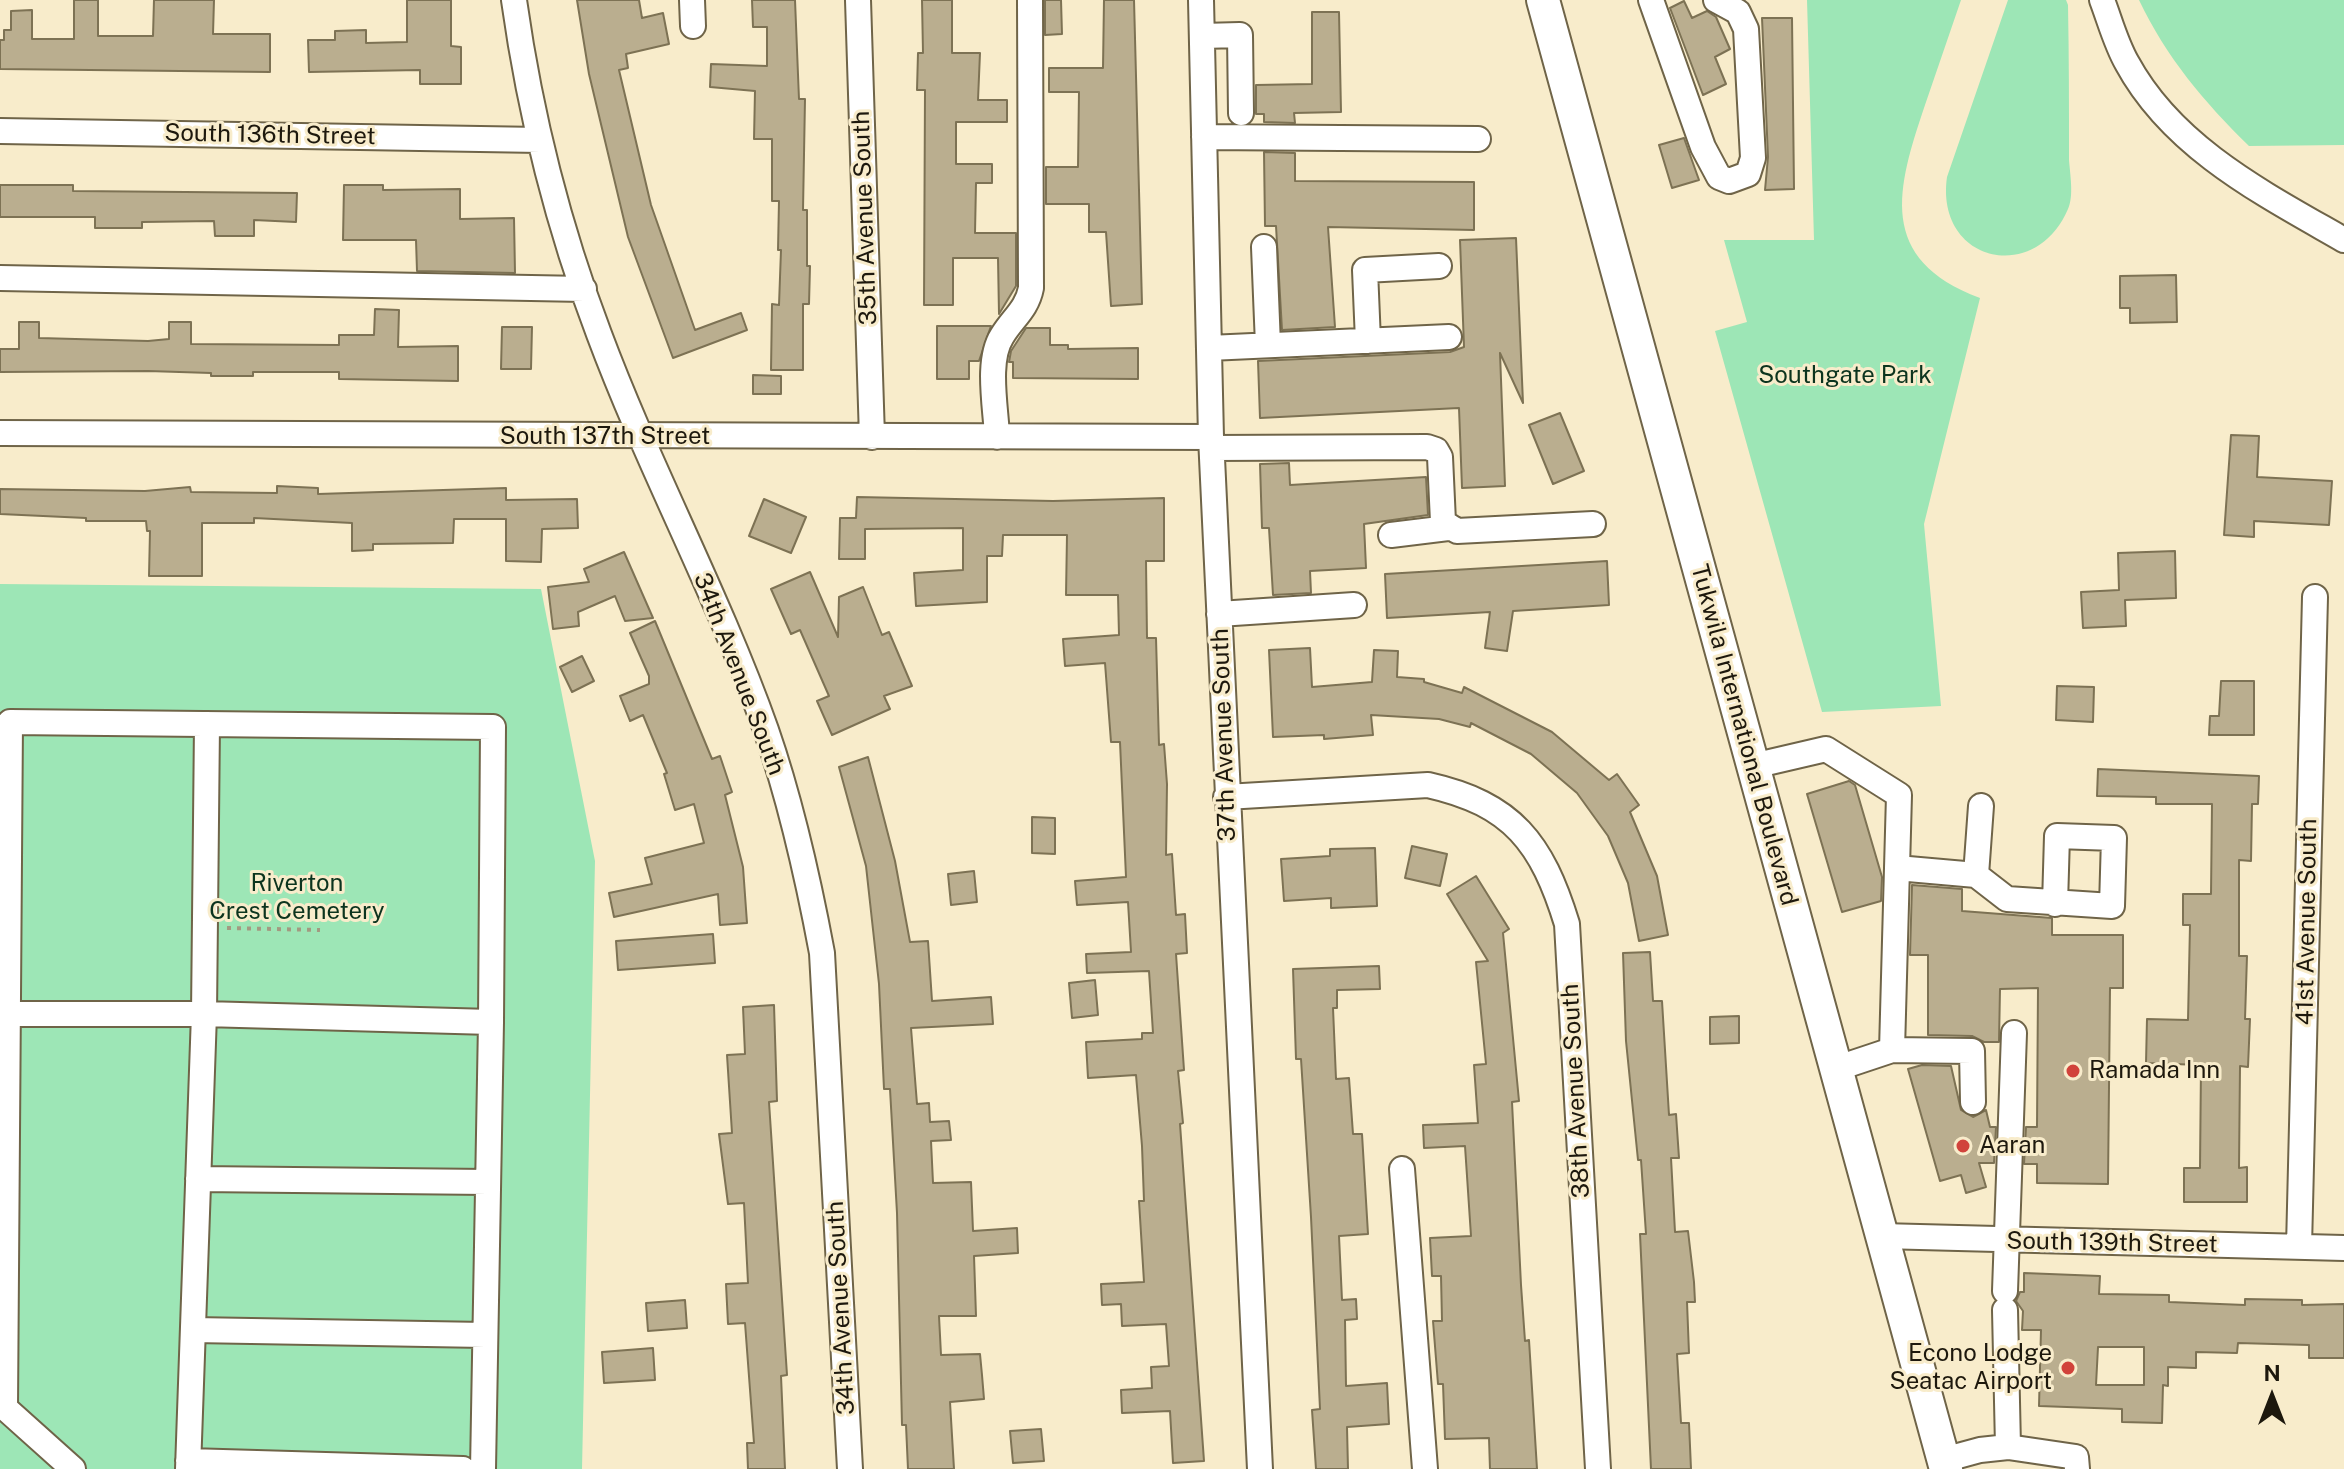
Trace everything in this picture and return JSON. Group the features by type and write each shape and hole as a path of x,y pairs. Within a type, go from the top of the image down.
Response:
{"main road":[{"name":"Tukwila International Boulevard","path":"1543,0 1944,1464"}],"street":[{"name":"34th Avenue South","path":"514,0 555,204 640,437 766,731 807,873 822,953 850,1469"},
{"path":"692,0 693,26"},
{"name":"35th Avenue South","path":"858,0 872,437"},
{"path":"997,437 995,355 1001,337 1028,305 1031,288 1030,0"},
{"name":"37th Avenue South","path":"1201,0 1211,443 1260,1469"},
{"path":"1651,0 1703,147 1719,177 1729,181 1748,174 1753,158 1746,29 1738,12 1716,0"},
{"path":"2102,0 2126,63 2160,111 2235,177 2344,240"},
{"path":"1202,36 1240,35 1241,113"},
{"name":"South 136th Street","path":"0,131 540,140"},
{"path":"1204,137 1478,139"},
{"path":"1264,247 1268,345"},
{"path":"1368,341 1365,270 1439,266"},
{"path":"0,278 584,289"},
{"path":"1209,348 1449,337"},
{"name":"South 137th Street","path":"0,433 997,437 1427,447 1436,450 1440,457 1443,522 1448,528"},
{"path":"1391,535 1448,528 1457,531 1593,524"},
{"name":"41st Avenue South","path":"2299,1247 2315,597"},
{"path":"1219,614 1354,605"},
{"path":"73,1469 5,1408 4,916 10,722 493,727 483,1469"},
{"path":"207,724 204,1014 188,1465 463,1469"},
{"path":"1753,766 1826,749 1899,795 1892,1050"},
{"name":"38th Avenue South","path":"1226,797 1428,785 1460,792 1498,812 1531,841 1552,876 1567,924 1598,1469"},
{"path":"1976,875 1981,806"},
{"path":"1897,868 1976,875 2007,899 2055,904"},
{"path":"4,1014 204,1014 491,1022"},
{"path":"2008,1447 2005,1301 2014,1033"},
{"path":"1835,1069 1892,1050 1972,1051 1973,1102"},
{"path":"1402,1169 1425,1469"},
{"path":"198,1179 488,1182"},
{"name":"South 139th Street","path":"1881,1236 2344,1248"},
{"path":"193,1330 485,1335"},
{"path":"1944,1464 1980,1450 2008,1447 2076,1457 2077,1469"}],"path":[{"path":"205,928 320,930"}],"green space":[{"name":"Southgate Park","path":"1807,0 1961,0 1915,136 1903,192 1903,218 1910,242 1924,263 1947,282 1980,298 1924,524 1941,706 1822,712 1715,331 1747,322 1724,240 1814,240"},
{"path":"2008,0 2066,0 2068,5 2071,185 2068,209 2053,233 2033,248 2012,255 1991,254 1971,245 1956,229 1947,206 1947,177"},
{"path":"2139,0 2344,0 2344,145 2249,146 2187,78 2161,41"},
{"name":"Riverton Crest Cemetery","path":"0,584 541,589 595,861 582,1469 0,1469"}],"building":[{"path":"74,0 98,0 98,36 153,36 154,0 214,0 213,34 270,34 270,72 0,69 0,40 4,40 4,30 11,30 11,11 32,10 32,39 74,39"},
{"path":"407,0 451,0 451,46 461,47 461,84 420,84 420,70 309,72 308,40 335,40 335,31 366,30 366,43 407,42"},
{"path":"577,0 639,0 642,18 663,13 669,44 626,54 628,68 619,70 651,205 695,330 741,313 747,330 673,358 628,237 589,74"},
{"path":"752,0 795,0 799,99 805,99 803,210 807,210 807,266 810,266 809,304 803,304 803,370 771,370 772,304 779,305 781,250 778,250 779,201 772,201 772,139 754,139 755,91 710,87 711,64 767,66 767,27 753,27"},
{"path":"922,0 952,0 952,53 980,53 978,100 1007,100 1007,122 956,122 956,164 992,164 992,183 976,183 975,233 1016,233 1016,286 999,314 998,258 953,258 953,305 924,305 925,90 917,90 918,53 923,53"},
{"path":"1045,0 1061,0 1062,34 1045,35"},
{"path":"1104,0 1134,0 1142,304 1111,306 1106,232 1089,232 1089,204 1046,204 1046,167 1078,167 1079,92 1049,92 1049,68 1103,68"},
{"path":"1684,1 1692,18 1707,11 1716,17 1730,49 1715,57 1726,84 1703,95 1670,8"},
{"path":"1312,12 1339,12 1341,112 1294,113 1295,123 1264,122 1264,114 1256,114 1256,85 1312,84"},
{"path":"1762,18 1792,18 1794,189 1765,190 1768,157"},
{"path":"1684,138 1699,180 1672,188 1659,145"},
{"path":"1264,152 1295,153 1295,181 1474,182 1474,230 1328,227 1335,327 1282,330 1276,226 1265,226"},
{"path":"0,185 73,185 73,191 297,193 296,222 254,220 254,236 215,236 214,221 142,222 142,228 95,228 95,217 0,217"},
{"path":"344,185 383,185 383,190 460,189 460,219 514,218 515,273 417,271 416,240 343,240"},
{"path":"1516,238 1523,403 1500,353 1505,486 1462,488 1459,408 1260,418 1258,361 1450,352 1464,347 1460,240"},
{"path":"2176,275 2177,322 2130,323 2130,308 2120,308 2120,276"},
{"path":"375,309 399,310 398,347 458,346 458,381 339,379 339,372 253,372 253,376 211,376 211,373 148,371 0,372 0,349 19,349 19,322 39,322 39,338 169,339 169,322 191,322 191,344 339,345 339,335 374,335"},
{"path":"937,326 991,326 979,361 969,361 969,379 937,379"},
{"path":"502,327 532,327 531,369 501,369"},
{"path":"1026,328 1050,328 1050,345 1068,345 1068,349 1138,348 1138,379 1013,378 1013,362 1009,362 1011,351"},
{"path":"753,375 781,376 781,394 753,394"},
{"path":"1560,413 1584,471 1553,484 1529,425"},
{"path":"2231,435 2259,436 2257,477 2332,481 2329,525 2254,521 2254,537 2224,535"},
{"path":"1289,463 1290,485 1426,477 1428,515 1364,524 1366,568 1310,571 1311,593 1273,595 1269,528 1262,528 1260,464"},
{"path":"277,486 318,488 318,494 506,488 506,500 577,499 578,528 542,529 541,562 506,561 506,519 454,519 453,543 373,544 373,550 352,551 352,523 254,518 254,523 202,523 202,576 149,576 150,531 147,531 146,521 86,521 86,518 0,514 0,489 145,491 190,487 191,492 277,493"},
{"path":"857,497 1053,501 1164,498 1164,561 1146,561 1147,638 1156,638 1159,745 1164,744 1167,784 1166,855 1172,854 1176,915 1185,914 1187,953 1176,954 1184,1070 1178,1071 1204,1461 1173,1463 1170,1411 1122,1413 1121,1390 1152,1388 1151,1367 1169,1366 1166,1324 1122,1326 1121,1304 1102,1305 1101,1284 1144,1282 1139,1201 1144,1201 1142,1146 1136,1075 1088,1078 1086,1042 1142,1039 1142,1033 1153,1033 1149,971 1087,973 1086,954 1131,952 1128,902 1077,905 1075,881 1126,877 1120,742 1111,742 1105,663 1065,666 1063,639 1119,635 1118,595 1066,595 1067,535 1003,535 1002,556 987,556 987,602 916,606 914,573 963,570 963,528 865,529 865,559 839,559 840,518 856,518"},
{"path":"764,499 806,517 791,553 749,536"},
{"path":"2175,551 2176,598 2125,600 2126,626 2083,628 2081,592 2119,590 2118,553"},
{"path":"624,552 653,618 625,621 615,596 578,612 579,626 553,629 548,587 589,582 584,569"},
{"path":"1607,561 1609,605 1513,611 1507,651 1485,648 1490,612 1387,618 1385,574"},
{"path":"810,572 838,637 839,597 863,587 882,635 889,632 912,686 884,696 890,709 832,735 817,701 829,696 800,630 791,634 771,589"},
{"path":"655,621 712,759 720,756 732,792 725,795 743,867 747,923 720,925 718,894 614,917 609,893 652,884 645,858 704,843 694,804 675,810 664,774 667,773 643,715 630,721 620,696 649,684 649,676 630,633"},
{"path":"1310,648 1312,687 1372,682 1374,650 1398,651 1397,677 1424,679 1424,682 1462,693 1464,687 1552,732 1609,780 1617,774 1639,805 1630,812 1657,876 1668,935 1639,941 1628,883 1608,836 1577,793 1531,754 1471,723 1470,727 1439,719 1371,715 1373,735 1324,739 1324,735 1273,737 1269,650"},
{"path":"582,656 594,681 572,692 560,667"},
{"path":"2221,681 2254,681 2254,735 2209,735 2210,716 2219,716"},
{"path":"2057,686 2094,687 2093,722 2056,720"},
{"path":"868,757 895,861 910,942 928,941 932,1001 991,997 993,1024 911,1028 917,1104 929,1103 930,1122 949,1121 951,1140 931,1141 933,1183 971,1182 973,1231 1017,1228 1018,1253 974,1256 976,1316 939,1316 941,1355 980,1354 984,1399 950,1402 954,1469 908,1469 906,1425 902,1425 897,1213 890,1089 884,1089 879,984 866,866 839,767"},
{"path":"2098,769 2259,776 2258,804 2252,804 2251,861 2239,860 2239,956 2247,956 2245,1019 2250,1019 2248,1067 2240,1066 2239,1168 2247,1167 2247,1202 2184,1202 2184,1168 2200,1168 2201,1065 2146,1063 2147,1019 2188,1020 2190,925 2183,925 2183,894 2211,894 2212,804 2156,804 2156,797 2097,796"},
{"path":"1849,781 1855,785 1882,877 1881,901 1842,912 1807,794"},
{"path":"1032,817 1055,818 1055,854 1032,853"},
{"path":"1412,846 1447,854 1440,886 1405,878"},
{"path":"1375,848 1377,906 1331,908 1331,898 1284,901 1281,859 1330,856 1330,849"},
{"path":"974,871 977,902 951,905 948,874"},
{"path":"1476,876 1509,929 1503,933 1519,1101 1512,1102 1521,1285 1525,1341 1529,1340 1537,1469 1490,1469 1489,1438 1445,1439 1443,1384 1438,1384 1433,1321 1442,1321 1441,1276 1432,1276 1430,1238 1471,1236 1465,1146 1424,1148 1423,1125 1478,1123 1474,1065 1486,1064 1476,962 1488,961 1447,894"},
{"path":"1912,885 1962,889 1962,911 2052,918 2052,935 2123,935 2123,988 2110,988 2108,1184 2037,1183 2037,1164 2024,1164 2026,1127 2037,1127 2038,988 2000,989 1999,1042 1984,1042 1972,1036 1928,1035 1928,955 1910,955"},
{"path":"713,934 715,963 618,970 616,941"},
{"path":"1650,952 1653,1001 1662,1001 1669,1115 1676,1114 1679,1158 1671,1158 1675,1232 1688,1231 1694,1282 1695,1302 1687,1302 1689,1353 1677,1354 1681,1423 1689,1423 1691,1469 1651,1469 1640,1234 1646,1234 1641,1160 1638,1160 1626,1041 1623,953"},
{"path":"1379,966 1380,989 1337,990 1337,1008 1333,1008 1336,1079 1349,1078 1353,1134 1362,1134 1368,1234 1339,1236 1342,1300 1356,1299 1357,1319 1345,1320 1346,1386 1387,1383 1389,1424 1347,1427 1348,1469 1316,1469 1312,1410 1320,1409 1311,1217 1301,1059 1296,1059 1293,969"},
{"path":"1095,980 1098,1015 1072,1018 1069,983"},
{"path":"774,1005 777,1101 769,1102 787,1375 781,1376 785,1469 748,1469 747,1443 754,1443 745,1323 728,1324 726,1284 748,1283 744,1203 728,1204 719,1134 732,1133 727,1055 745,1054 743,1007"},
{"path":"1739,1016 1739,1043 1710,1044 1710,1017"},
{"path":"1922,1065 1951,1066 1961,1110 1973,1117 1986,1110 1990,1127 1996,1127 1994,1163 1979,1163 1986,1187 1966,1193 1961,1175 1940,1181 1908,1069"},
{"path":"2024,1273 2100,1276 2099,1294 2169,1295 2169,1302 2245,1305 2245,1299 2302,1300 2302,1305 2344,1304 2344,1358 2309,1358 2309,1345 2238,1343 2237,1353 2196,1352 2196,1368 2168,1367 2168,1386 2163,1385 2162,1423 2122,1422 2122,1409 2039,1406 2041,1330 2022,1330 2023,1311 2016,1301 2020,1292 2024,1292","holes":["2098,1347 2144,1347 2144,1385 2096,1385"]},
{"path":"685,1300 687,1328 648,1331 646,1303"},
{"path":"653,1348 655,1380 604,1383 602,1352"},
{"path":"1041,1429 1044,1461 1013,1463 1010,1431"}],"place":[{"name":"Ramada Inn","path":"2073,1071"},
{"name":"Aaran","path":"1963,1146"},
{"name":"Econo Lodge Seatac Airport","path":"2068,1368"}]}
